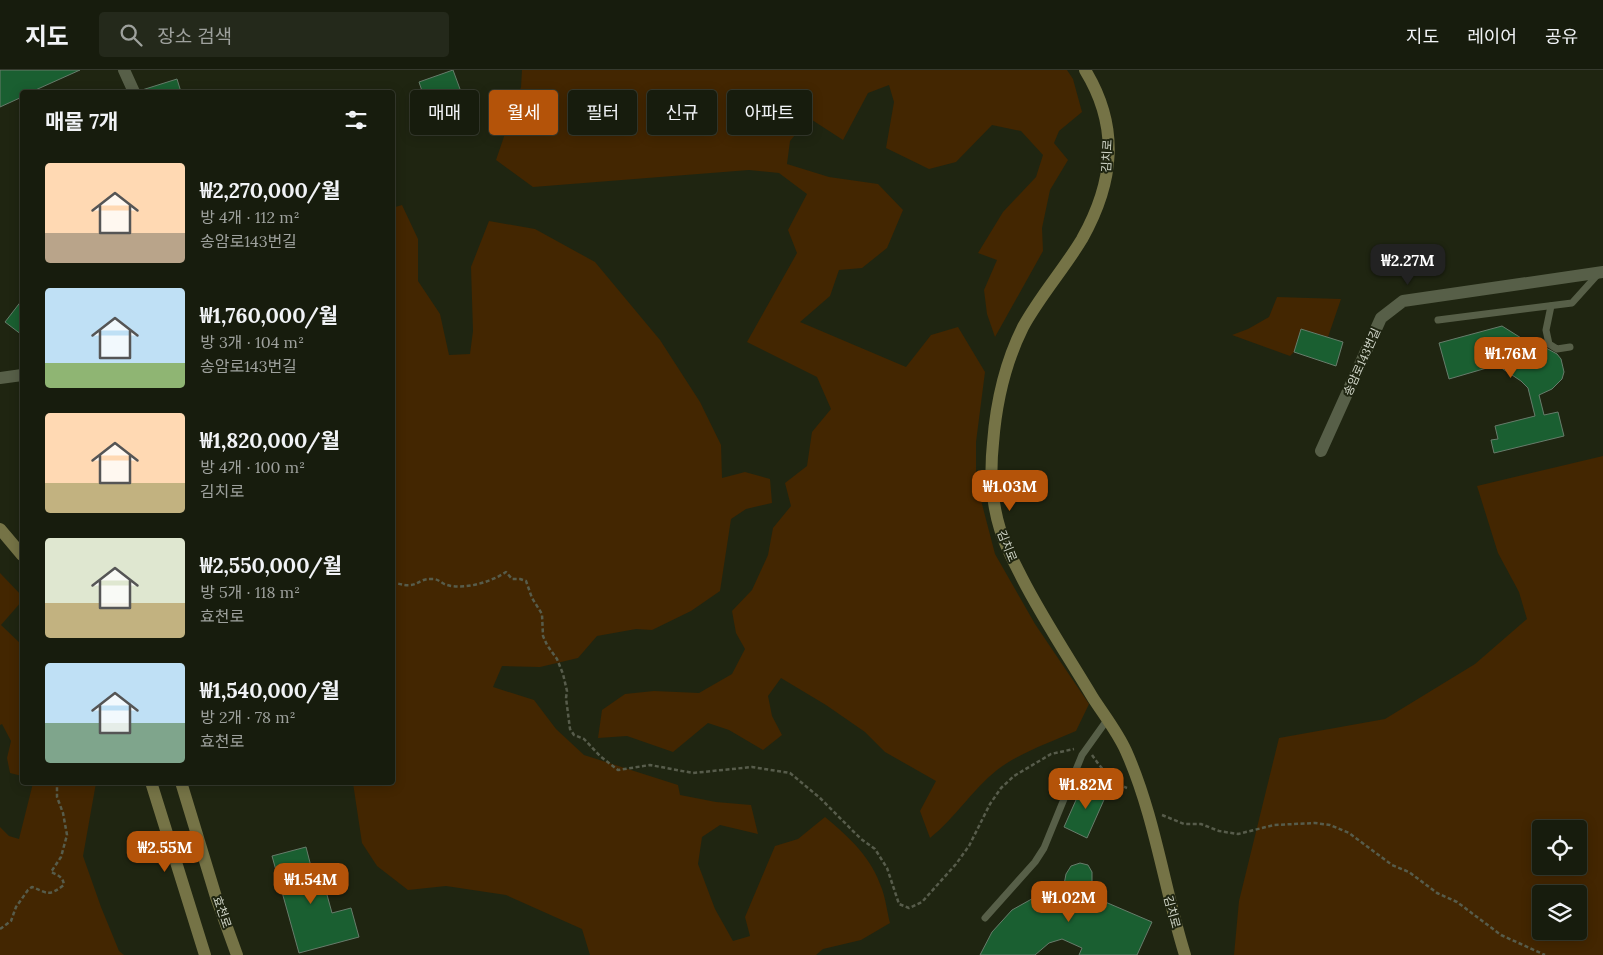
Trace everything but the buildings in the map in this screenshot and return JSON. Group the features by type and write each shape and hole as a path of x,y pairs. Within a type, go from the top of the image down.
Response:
{"street":[{"path":"124,70 133,90"},
{"name":"김치로","path":"1085,70 1101,99 1108,132 1105,183 1099,205 1081,240 1033,311 1013,350 997,411 992,444 992,475 995,505 1008,552 1037,609 1126,749 1148,809 1174,919 1185,955"},
{"name":"송암로143번길","path":"1321,451 1382,318 1403,300 1601,273"},
{"path":"0,378 20,375"},
{"path":"0,529 20,539"},
{"path":"0,529 20,553"},
{"path":"152,785 205,955"},
{"name":"효천로","path":"181,785 216,897 237,955"}],"lane":[{"path":"1438,320 1572,303 1601,273"},
{"path":"1551,306 1546,330 1549,344 1557,349 1570,347"},
{"path":"985,918 1035,862 1044,848 1086,749 1107,720"}],"path":[{"path":"395,584 409,587 415,586 423,580 434,579 446,585 462,587 490,581 506,572 512,579 526,581 532,598 542,614 543,636 557,658 563,674 567,691 566,698 570,729 574,735 584,739 600,756 618,770 650,765 692,773 752,767 790,773 820,798 861,839 875,849 887,868 899,904 909,908 922,902 956,864 969,846 990,804 1001,788 1014,776 1051,754 1086,749 1099,766 1123,786 1142,795"},
{"path":"0,929 11,922 16,907 32,887 47,893 53,892 64,885 63,880 51,872 61,857 67,835 63,813 57,797 57,785"},
{"path":"1148,809 1184,824 1201,824 1219,831 1238,834 1274,825 1315,823 1330,825 1349,833 1392,865 1409,872 1437,893 1457,902 1500,935 1545,955"}],"shaded area":[{"path":"522,70 1067,70 1073,79 1082,112 1059,131 1054,143 1068,160 1050,190 1042,228 1043,251 995,337 987,314 984,290 997,260 978,253 1003,212 1036,177 1043,155 1021,131 992,125 956,162 929,169 886,148 894,102 889,85 868,93 843,140 812,120 812,90 727,90 727,135 795,135 790,141 787,164 829,177 878,184 903,210 887,248 862,268 839,270 830,296 800,322 906,367 931,335 958,327 985,372 976,442 976,481 995,554 1035,624 1089,704 1076,731 1025,753 1005,764 988,778 948,822 930,838 920,811 936,781 885,752 865,732 826,705 781,678 768,696 772,716 782,735 763,750 729,730 708,723 673,752 627,736 598,738 602,710 625,694 654,691 699,693 732,674 745,649 736,633 732,611 752,590 768,555 773,528 791,506 785,483 807,466 812,432 831,409 817,377 747,342 797,253 788,230 807,194 779,173 749,170 533,187 496,160 505,135 558,135 558,90 520,90"},
{"path":"402,205 418,239 418,281 440,314 449,355 470,354 473,331 471,267 489,221 535,229 595,262 660,340 700,402 721,445 722,478 745,472 770,479 772,503 746,509 731,519 720,591 691,611 652,630 636,629 597,636 578,658 540,667 502,666 493,687 534,700 556,729 584,755 678,785 680,795 716,802 751,805 758,834 720,825 702,837 698,864 715,909 733,941 750,936 745,917 775,846 798,839 825,817 852,841 872,867 883,893 890,923 861,940 823,949 816,955 590,955 582,929 506,895 446,886 408,890 377,866 362,843 353,785 395,785 395,207"},
{"path":"1277,297 1341,299 1328,337 1301,329 1294,352 1290,356 1232,335 1248,329 1269,317"},
{"path":"1603,456 1603,955 1234,955 1239,901 1279,738 1385,719 1475,664 1527,619 1519,592 1498,553 1477,486"},
{"path":"0,573 20,594 20,603 1,625 20,643 20,776 10,773 7,758 11,741 2,724 0,725"},
{"path":"32,785 96,785 83,856 119,951 124,955 0,955 0,827 9,836 19,839"}]}
